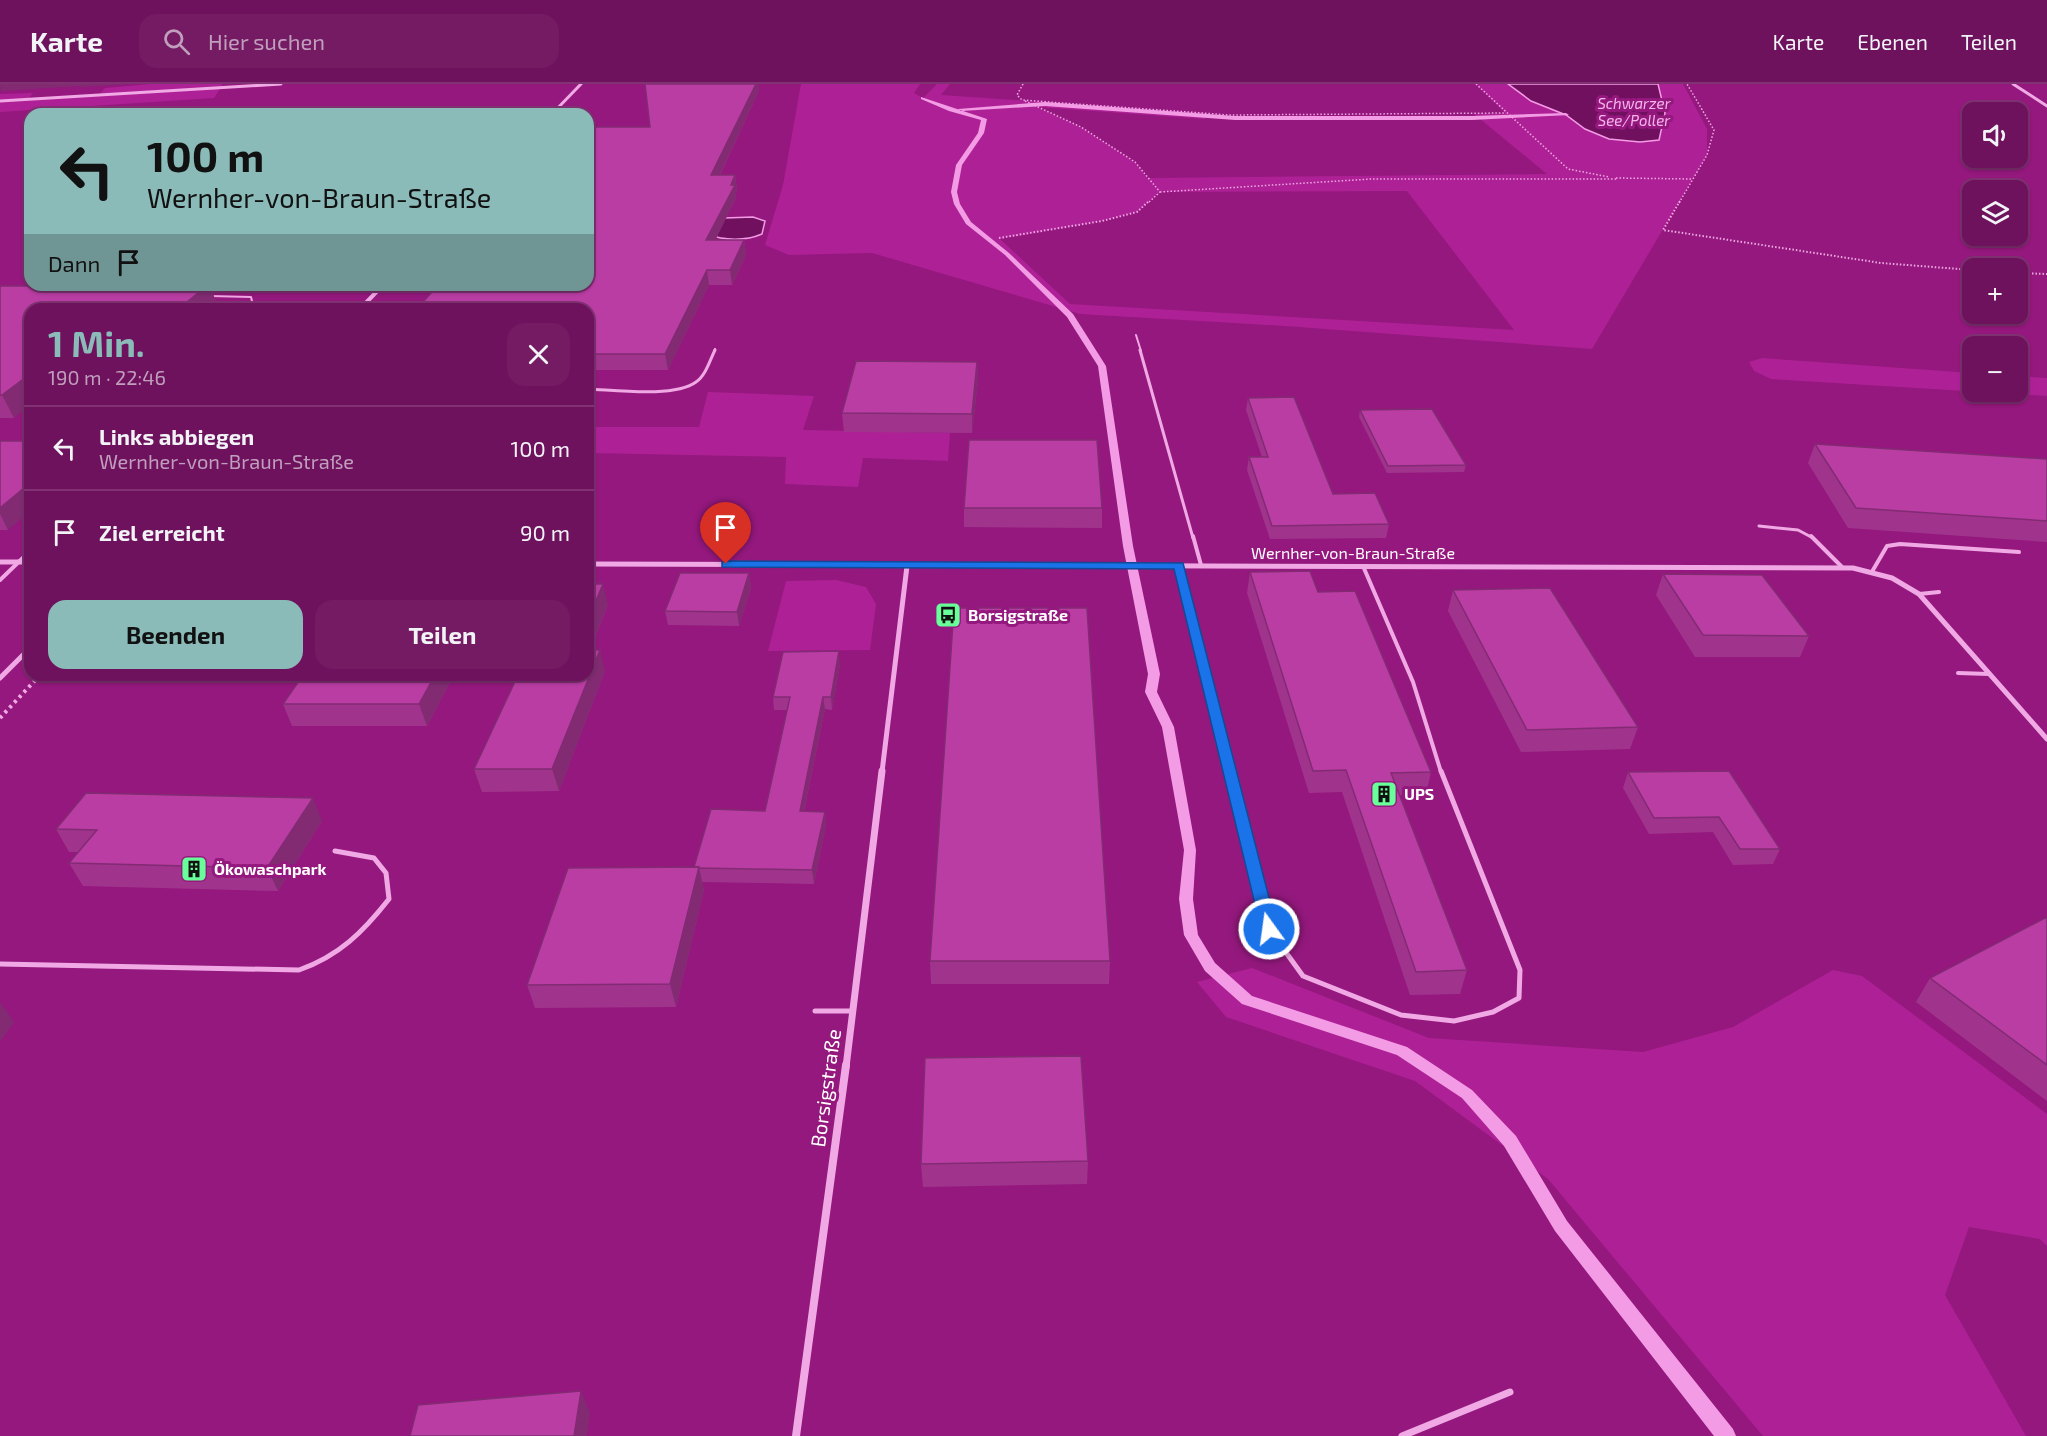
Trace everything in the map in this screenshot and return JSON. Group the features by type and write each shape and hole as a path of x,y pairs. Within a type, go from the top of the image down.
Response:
{"street":[{"path":"0,101 281,84"},
{"path":"557,108 581,84"},
{"path":"2013,84 2047,106"},
{"path":"366,303 377,291"},
{"path":"0,562 24,562"},
{"name":"Wernher-von-Braun-Straße","path":"594,564 1842,567 1873,570 1900,581 1919,594 2047,739"},
{"name":"Borsigstraße","path":"796,1436 853,1011 907,566"},
{"path":"0,678 24,654"}],"lane":[{"path":"210,296 251,297 250,303"},
{"path":"1136,335 1201,566"},
{"path":"594,389 676,390 695,384 704,373 714,349"},
{"path":"1759,526 1791,527 1817,538 1842,567"},
{"path":"1873,570 1887,546 1900,544 2019,552"},
{"path":"0,580 24,556"},
{"path":"1179,566 1269,929 1303,976 1401,1015 1454,1021 1493,1012 1519,998 1520,970 1435,756 1413,682 1363,566"},
{"path":"1919,594 1939,592"},
{"path":"1958,673 1989,674"},
{"path":"0,964 299,970 325,962 364,932 388,899 386,873 374,858 335,851"},
{"path":"815,1011 853,1011"},
{"path":"1402,1436 1510,1392"}],"path":[{"path":"1023,84 1017,96 1023,101 1081,127 1135,162 1160,192"},
{"path":"1476,84 1568,169 1618,179"},
{"path":"1687,84 1714,130 1707,155 1663,230 1881,263 1962,269"},
{"path":"1023,101 1229,115 1506,113"},
{"path":"999,238 1102,221 1137,212 1160,192 1371,179 1693,179"},
{"path":"2028,273 2047,274"},
{"path":"0,718 34,681"}],"shaded area":[{"path":"152,84 223,84 214,98 61,108 24,108 24,110 0,112 0,94 33,93 28,99 99,95 105,88"},
{"path":"801,84 920,84 914,93 923,98 937,84 950,84 941,95 1206,113 1205,119 1037,107 1081,127 1135,162 1148,178 1547,174 1474,114 1505,113 1476,84 1508,84 1531,101 1566,115 1585,129 1659,89 1658,84 1683,84 1707,129 1707,155 1592,349 1285,326 1080,314 872,253 789,255 765,245 783,185","holes":["1407,191 1514,330 1070,304 1000,239 1102,221 1137,212 1160,192"]},
{"path":"1762,358 1962,372 1962,390 1771,379 1754,371 1749,362"},
{"path":"2028,377 2047,378 2047,396 2028,395"},
{"path":"708,392 814,396 803,430 950,433 948,461 863,458 858,487 785,484 786,457 594,453 594,427 699,427"},
{"path":"836,580 866,587 876,604 870,650 768,651 786,581"},
{"path":"1252,968 1429,1038 1643,1052 1733,1027 1833,970 1862,976 2047,1114 2047,1246 2040,1239 1969,1227 1945,1295 2026,1436 1763,1436 1548,1179 1415,1081 1226,1017 1197,982"}],"water":[{"name":"Schwarzer See/Poller","path":"1508,84 1658,84 1665,113 1659,140 1640,142 1609,139 1585,129 1566,115 1531,101"},
{"path":"753,217 765,221 762,234 735,239 708,234 724,218"}],"building":[{"path":"645,84 756,84 711,175 735,175 731,185 735,185 706,240 744,240 730,270 707,270 665,354 594,354 594,303 422,303 433,291 594,291 594,128 650,127"},
{"path":"0,286 24,286 24,291 200,291 186,303 24,303 24,378 0,395"},
{"path":"856,361 977,362 972,414 842,413"},
{"path":"1294,397 1333,494 1375,493 1389,524 1272,526 1249,457 1268,457 1248,398"},
{"path":"1432,409 1466,465 1388,466 1360,410"},
{"path":"969,440 1097,440 1102,508 964,508"},
{"path":"0,441 24,441 24,488 0,508"},
{"path":"1815,444 2047,459 2047,521 1856,508"},
{"name":"UPS","path":"1310,571 1318,592 1355,591 1431,772 1391,773 1467,970 1416,972 1346,770 1313,771 1250,572"},
{"path":"680,573 749,573 737,612 665,611"},
{"path":"1663,574 1762,575 1809,636 1703,635"},
{"path":"594,584 603,584 594,606"},
{"path":"1550,588 1638,727 1527,730 1453,590"},
{"path":"954,608 1087,608 1110,961 930,961"},
{"path":"594,650 600,650 594,665"},
{"path":"839,651 831,697 823,697 800,811 825,812 812,870 694,867 711,809 765,811 790,697 773,697 783,652"},
{"path":"299,681 432,681 419,704 283,704"},
{"path":"515,681 587,681 552,769 474,769"},
{"path":"1729,771 1780,849 1740,849 1719,817 1654,818 1628,772"},
{"name":"Ökowaschpark","path":"86,793 313,798 267,868 69,863 97,830 56,829"},
{"path":"699,867 670,984 527,985 568,868"},
{"path":"2047,917 2047,1065 1930,978"},
{"path":"1081,1056 1088,1161 921,1164 925,1058"},
{"path":"581,1391 574,1436 410,1436 418,1405"}],"waterway":[{"path":"923,98 951,110 984,119 981,133 959,165 954,192 957,204 968,223 1007,254 1070,316 1102,366 1128,546 1154,674 1151,692 1168,727 1190,850 1186,899 1191,935 1210,967 1247,1000 1402,1051 1467,1094 1510,1141 1561,1226 1726,1436"},
{"path":"961,109 1045,104 1235,118 1472,118 1566,115"}],"place":[{"name":"Borsigstraße","path":"948,615"},
{"name":"UPS","path":"1384,794"},
{"name":"Ökowaschpark","path":"194,869"}],"route":[{"path":"726,564 1179,566 1269,929"}]}
